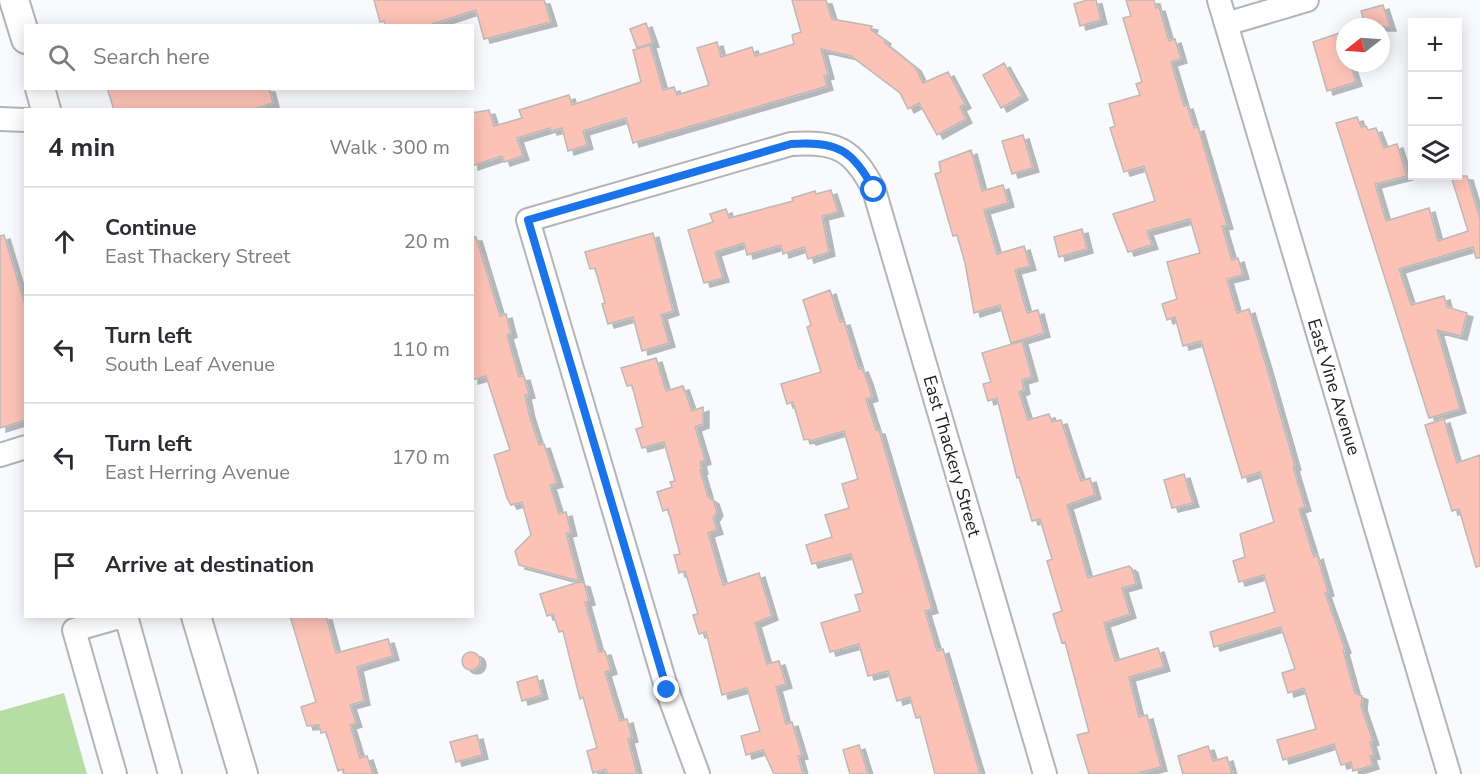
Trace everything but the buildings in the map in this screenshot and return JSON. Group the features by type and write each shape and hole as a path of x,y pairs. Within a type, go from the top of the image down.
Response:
{"main road":[{"path":"14,0 24,32"},
{"path":"41,90 45,108"},
{"path":"197,618 243,774"}],"street":[{"name":"East Vine Avenue","path":"1219,0 1449,774"},
{"path":"1226,24 1307,0"},
{"path":"0,118 24,120"},
{"name":"East Thackery Street","path":"698,774 667,690 528,220 791,144 816,142 841,147 862,166 874,190 1045,774"},
{"path":"0,455 24,448"},
{"path":"116,774 74,630 117,618"},
{"path":"125,618 170,774"}],"green space":[{"path":"64,693 87,774 0,774 0,711"}],"route":[{"path":"667,690 528,220 791,144 816,142 841,147 862,166 874,190"}]}
